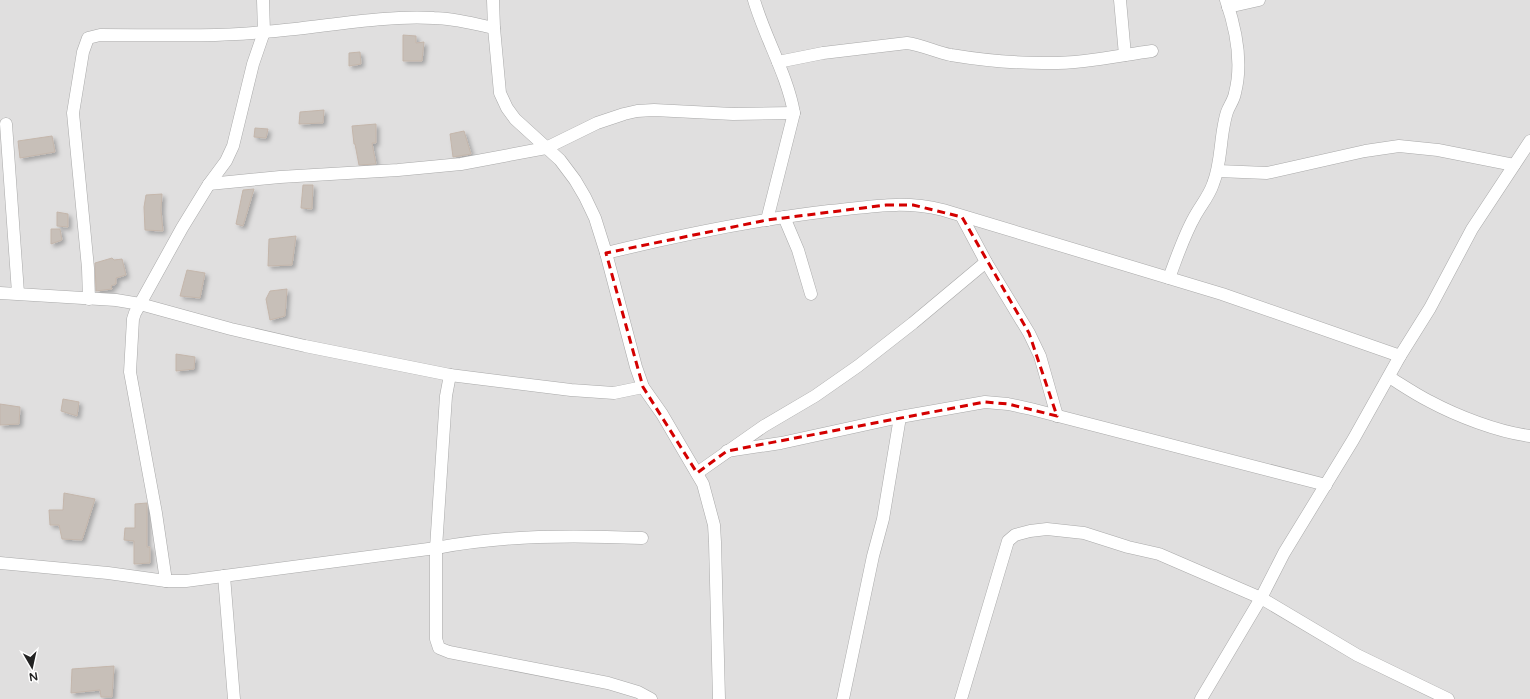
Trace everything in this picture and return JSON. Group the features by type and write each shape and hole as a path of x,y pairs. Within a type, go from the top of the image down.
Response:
{"street":[{"path":"166,581 156,513 130,372 134,313 182,228 209,184 226,161 233,146 253,64 264,32 263,0"},
{"path":"493,0 500,93 507,108 515,119 560,160 575,180 585,197 606,253 636,367 643,388 662,414 703,484 714,525 719,699"},
{"path":"754,0 761,23 791,95 794,113 767,220"},
{"path":"1120,0 1125,55"},
{"path":"1169,278 1183,240 1195,216 1207,198 1218,171 1226,113 1235,95 1239,65 1234,27 1227,3 1259,0"},
{"path":"89,299 88,268 73,113 83,52 88,38 100,35 220,36 403,18 435,18 494,28"},
{"path":"778,62 823,53 907,43 916,44 932,51 951,55 1043,64 1093,60 1152,51"},
{"path":"209,184 287,176 398,170 461,164 546,148 597,123 637,111 654,110 733,114 794,113"},
{"path":"6,124 18,293"},
{"path":"1201,699 1261,598 1284,553 1326,485 1400,356 1430,308 1472,229 1530,141"},
{"path":"1218,171 1267,173 1365,151 1399,146 1438,150 1514,165"},
{"path":"606,253 682,235 784,217 893,205 929,207 1222,294 1400,356"},
{"path":"784,217 798,250 811,294"},
{"path":"962,217 986,262 1029,333 1040,356 1057,416"},
{"path":"697,472 764,426 815,396 858,366 913,323 986,262"},
{"path":"0,293 116,300 140,304 231,329 450,375 571,390 614,393 643,388"},
{"path":"450,375 446,396 436,548 436,639 439,648 449,652 608,683 638,692 652,699"},
{"path":"1389,377 1429,401 1482,424 1520,435 1530,436"},
{"path":"727,451 781,443 900,417 985,402 1008,404 1131,433 1326,485"},
{"path":"843,699 873,556 883,519 900,417"},
{"path":"961,699 1008,541 1015,535 1046,529 1084,533 1128,547 1159,554 1261,598 1357,655 1448,699"},
{"path":"0,563 108,573 166,581 186,581 436,548 460,543 554,535 642,538"},
{"path":"224,576 234,699"}],"highlighted area":[{"path":"886,205 913,205 962,217 1029,333 1057,416 1008,404 985,402 727,451 697,473 643,387 606,253 767,220"}],"shaded area":[{"path":"0,0 1530,0 1530,699 0,699"}],"building":[{"path":"403,35 416,36 416,43 424,42 422,61 403,61"},
{"path":"360,52 361,64 349,66 349,53"},
{"path":"324,110 323,123 299,124 300,112"},
{"path":"376,124 376,143 372,143 376,164 359,165 354,144 352,126"},
{"path":"255,128 268,129 266,138 254,137"},
{"path":"464,131 471,154 453,157 450,134"},
{"path":"52,136 55,152 20,158 18,141"},
{"path":"303,185 313,185 312,209 301,208"},
{"path":"254,189 243,226 236,224 243,190"},
{"path":"162,194 161,210 163,231 145,230 144,207 146,195"},
{"path":"57,212 68,214 68,227 57,226"},
{"path":"51,229 60,229 62,240 51,244"},
{"path":"296,236 292,265 268,266 269,239"},
{"path":"112,258 114,260 122,259 126,275 116,278 116,284 111,286 112,289 96,291 95,263"},
{"path":"187,270 205,273 200,298 180,296"},
{"path":"287,289 285,316 270,320 266,299 270,291"},
{"path":"176,354 195,357 194,369 176,371"},
{"path":"63,399 79,402 77,416 61,411"},
{"path":"0,404 20,407 19,424 0,425"},
{"path":"64,493 95,499 82,540 62,539 59,525 50,525 49,510 63,510"},
{"path":"147,503 147,547 150,547 150,563 134,564 134,541 124,540 125,528 135,528 135,504"},
{"path":"114,666 112,697 101,697 100,690 71,693 72,669"}]}
